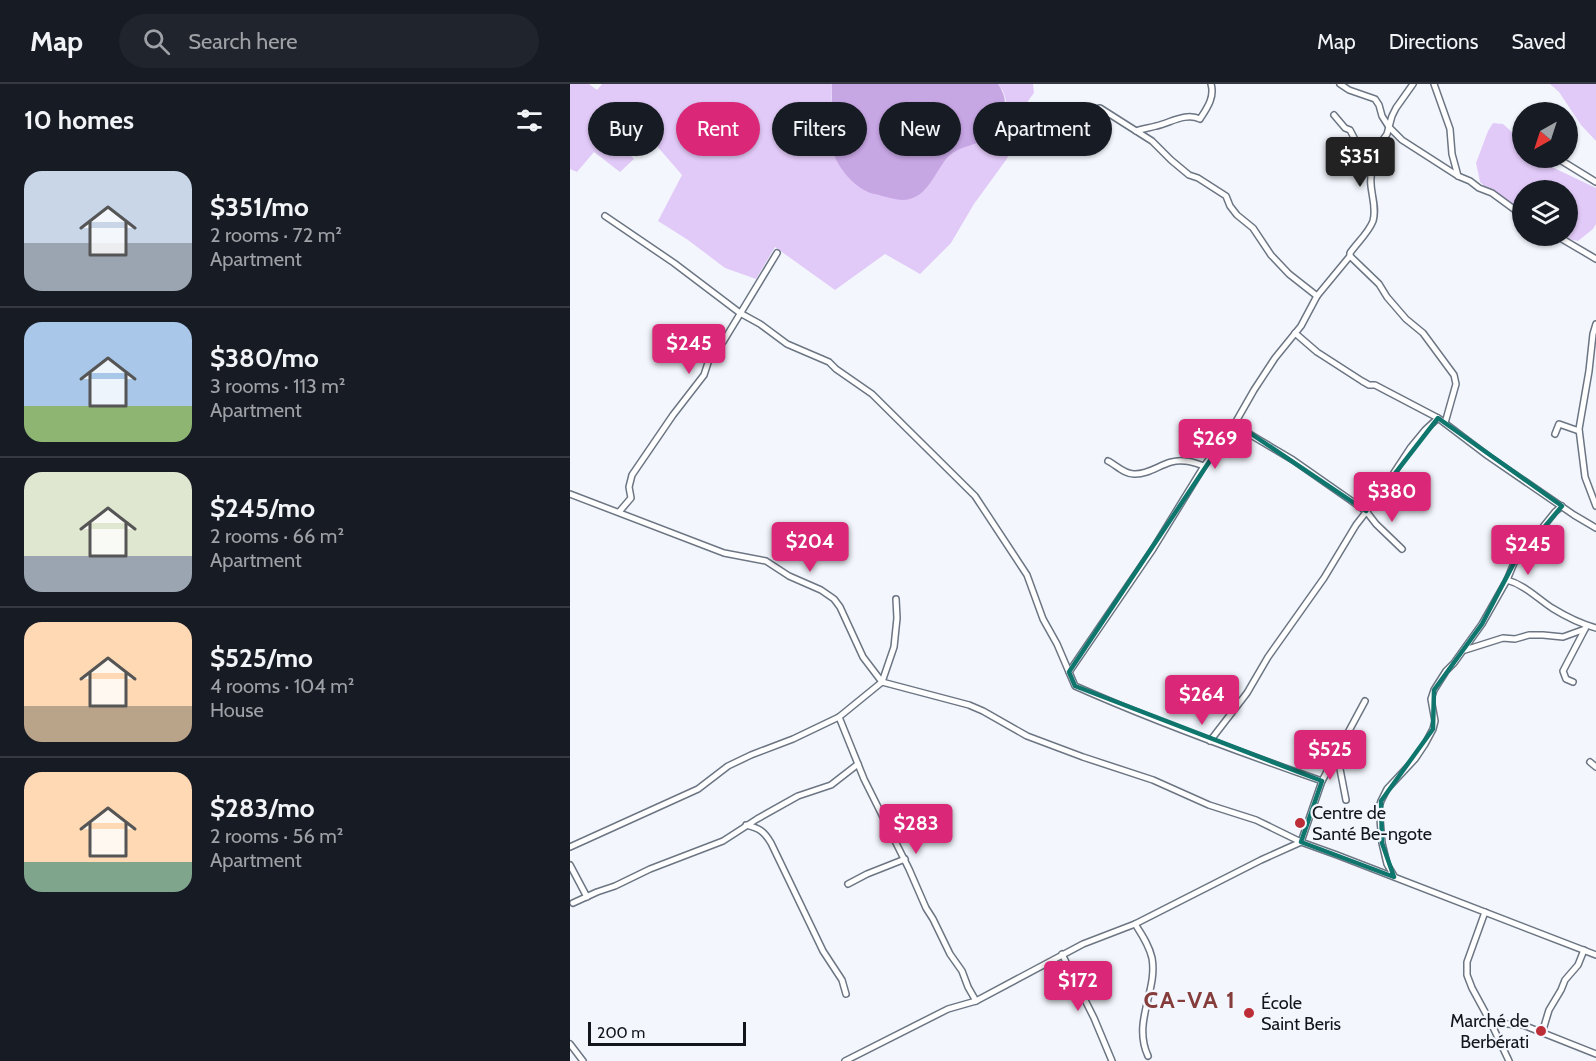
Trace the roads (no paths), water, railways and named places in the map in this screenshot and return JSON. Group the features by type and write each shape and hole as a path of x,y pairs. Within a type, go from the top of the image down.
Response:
{"street":[{"path":"1136,130 1186,117 1194,116 1200,119 1211,100 1211,84"},
{"path":"1340,84 1378,102 1382,116 1402,140 1458,177 1492,193 1512,208"},
{"path":"1370,165 1387,134 1396,108 1413,84"},
{"path":"1434,84 1450,129 1452,154 1458,177"},
{"path":"1112,115 1152,141 1189,175 1198,178 1226,196 1230,206 1253,228 1271,255 1289,274 1317,296"},
{"path":"1069,672 1153,549 1275,358 1301,326 1317,296 1350,256 1372,222 1374,208 1370,165 1350,130 1345,128 1334,115"},
{"path":"1573,168 1596,182"},
{"path":"605,216 674,263 740,313 760,324 787,344 829,362 872,394 975,496 1027,575 1043,619 1057,644 1075,686 1131,711 1322,782"},
{"path":"1574,246 1596,259"},
{"path":"619,512 631,498 629,487 632,475 704,375 715,341 723,342 777,253"},
{"path":"1350,256 1379,284 1406,319 1423,333 1454,375 1456,384 1445,423"},
{"path":"1596,324 1579,431 1585,477 1596,506"},
{"path":"1295,333 1317,352 1362,381 1375,385 1438,418 1488,456 1596,528"},
{"path":"1210,741 1247,693 1268,657 1324,578 1366,511 1411,447 1438,418"},
{"path":"1235,423 1366,511 1402,549"},
{"path":"1555,434 1559,424 1579,431"},
{"path":"1108,461 1134,474 1154,470 1174,461 1184,460 1204,466"},
{"path":"570,494 724,553 766,561 803,583 821,590 834,599 840,607 863,657 882,682 969,705 1027,736 1153,780 1209,805 1256,820 1301,843 1596,956"},
{"path":"1394,877 1387,864 1382,843 1379,807 1381,801 1387,789 1411,764 1433,729 1435,721 1431,699 1434,690 1482,624 1514,563 1562,506"},
{"path":"1507,580 1522,586 1552,608 1586,627 1596,628"},
{"path":"570,847 698,789 728,766 793,740 840,717 882,682 894,647 896,599"},
{"path":"1464,650 1503,638 1515,639 1543,634 1563,637 1586,627"},
{"path":"1573,682 1566,679 1563,671 1586,627"},
{"path":"845,1061 948,1009 976,1001 1062,954 1135,924 1261,860 1301,843 1322,782 1365,701"},
{"path":"840,717 864,779 905,859 926,908 976,1001"},
{"path":"1335,756 1339,764 1346,800"},
{"path":"1590,762 1596,767"},
{"path":"573,903 650,869 716,844 798,796 831,785 858,764"},
{"path":"746,825 765,832 823,951 842,980 846,994"},
{"path":"848,884 905,859"},
{"path":"570,865 587,897"},
{"path":"1485,912 1467,962 1467,975 1509,1061"},
{"path":"1135,924 1148,945 1152,960 1152,975 1144,1012 1142,1037 1148,1056"},
{"path":"1542,1033 1549,1010 1565,980 1578,965 1584,950"},
{"path":"1062,954 1094,1018 1112,1061"},
{"path":"1491,1023 1523,1025 1596,1054"},
{"path":"570,1044 583,1061"}],"place":[{"name":"Centre de Santé Be-ngote","path":"1300,823"},
{"name":"École Saint Beris","path":"1249,1013"},
{"name":"Marché de Berbérati","path":"1541,1031"}],"district":[{"name":"CA-VA 1","path":"1190,999"}]}
